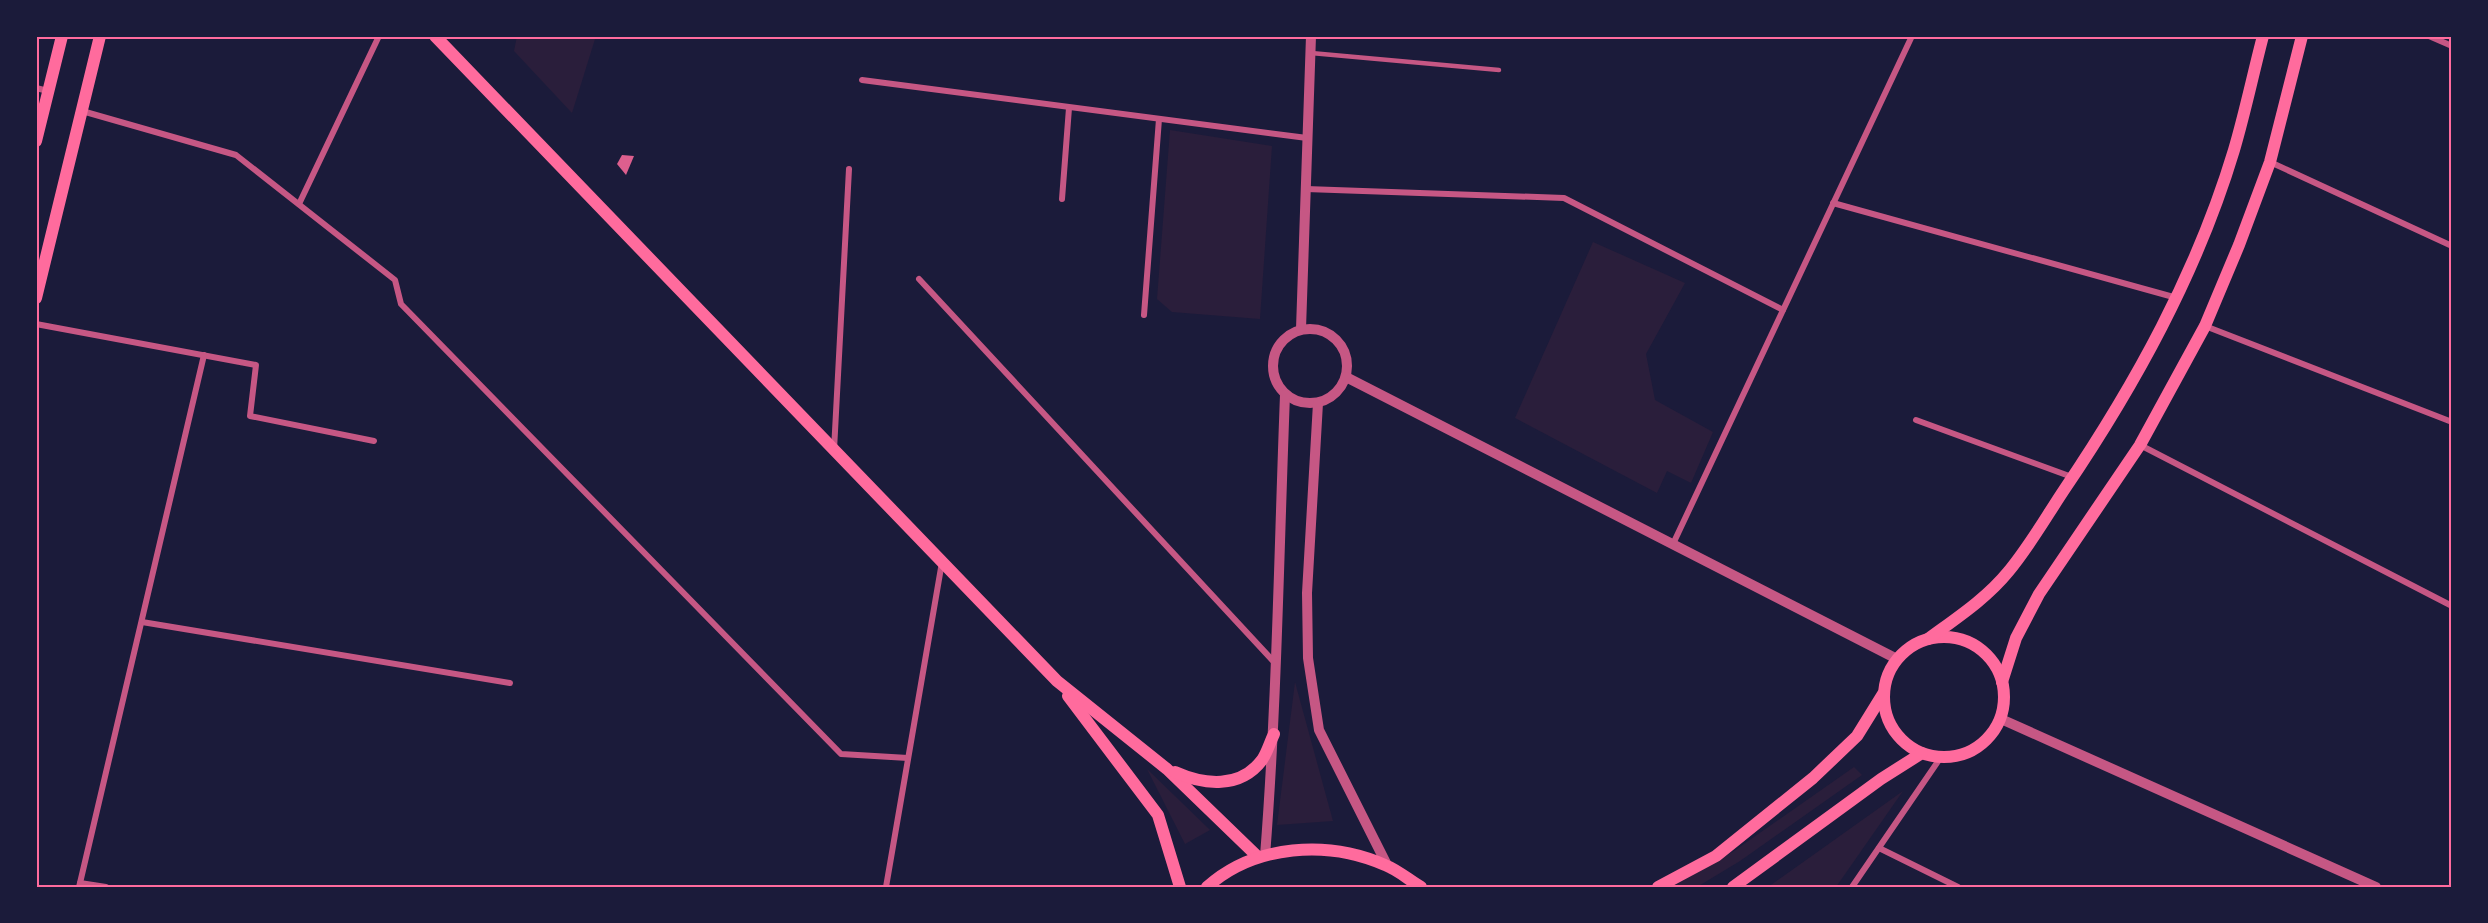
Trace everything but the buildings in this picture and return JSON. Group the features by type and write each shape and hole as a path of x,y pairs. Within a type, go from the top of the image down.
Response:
{"main road":[{"path":"36,141 42,89 62,36"},
{"path":"36,298 100,36"},
{"path":"435,36 1057,681 1158,815 1180,887"},
{"path":"1658,887 1716,856 1813,778 1857,736 1883,694 1887,675 1897,659 1911,646 1928,639 1973,605 2008,573 2108,425 2177,298 2234,151 2263,36"},
{"path":"2002,682 2016,638 2039,594 2140,445 2205,326 2270,162 2302,36"},
{"path":"1883,694 1886,713 1893,730 1906,744 1922,753 1941,757 1960,755 1977,748 1991,735 2001,719 2004,701 2002,682 1995,665 1982,650 1966,641 1947,637 1928,639"},
{"path":"1057,681 1167,769 1261,857"},
{"path":"1167,769 1205,783 1237,780 1262,760 1274,734"},
{"path":"1733,887 1881,778 1922,753"},
{"path":"1207,887 1218,877 1261,857 1301,849 1345,851 1387,865 1420,887"}],"street":[{"path":"298,204 379,36"},
{"path":"1301,329 1311,36"},
{"path":"1673,544 1912,36"},
{"path":"2429,36 2452,46"},
{"path":"862,80 1307,138"},
{"path":"1062,199 1069,108"},
{"path":"82,111 236,155 395,280 401,304 842,754 909,758"},
{"path":"1144,315 1159,119"},
{"path":"2270,162 2452,246"},
{"path":"834,450 849,169"},
{"path":"1306,189 1564,198 1783,310"},
{"path":"1833,204 2177,298"},
{"path":"919,279 1275,663"},
{"path":"36,324 256,365 250,416 374,441"},
{"path":"2205,326 2452,422"},
{"path":"1301,329 1317,329 1331,334 1342,346 1348,361 1346,377 1340,389 1330,398 1318,403 1306,404 1285,394 1275,381 1272,366 1276,349 1286,337 1301,329"},
{"path":"106,887 80,885 204,355"},
{"path":"1346,377 1897,659"},
{"path":"1261,857 1274,734 1285,394"},
{"path":"1318,403 1307,593 1308,658 1319,730 1387,865"},
{"path":"1916,420 2073,478"},
{"path":"2140,445 2452,606"},
{"path":"886,887 942,562"},
{"path":"142,622 510,683"},
{"path":"2001,719 2376,887"},
{"path":"1852,887 1941,757"},
{"path":"1879,848 1958,887"}],"lane":[{"path":"1310,53 1499,70"}],"shaded area":[{"path":"517,36 596,36 572,113 514,51"},
{"path":"1170,130 1272,146 1260,319 1172,312 1157,299"},
{"path":"1593,242 1685,283 1646,354 1655,400 1713,432 1691,483 1667,471 1657,493 1515,418"},
{"path":"1295,682 1333,821 1277,825"},
{"path":"1854,767 1862,775 1740,861 1697,887 1672,887 1734,851"},
{"path":"1147,769 1210,830 1185,844"},
{"path":"1903,791 1836,887 1768,887"}]}
